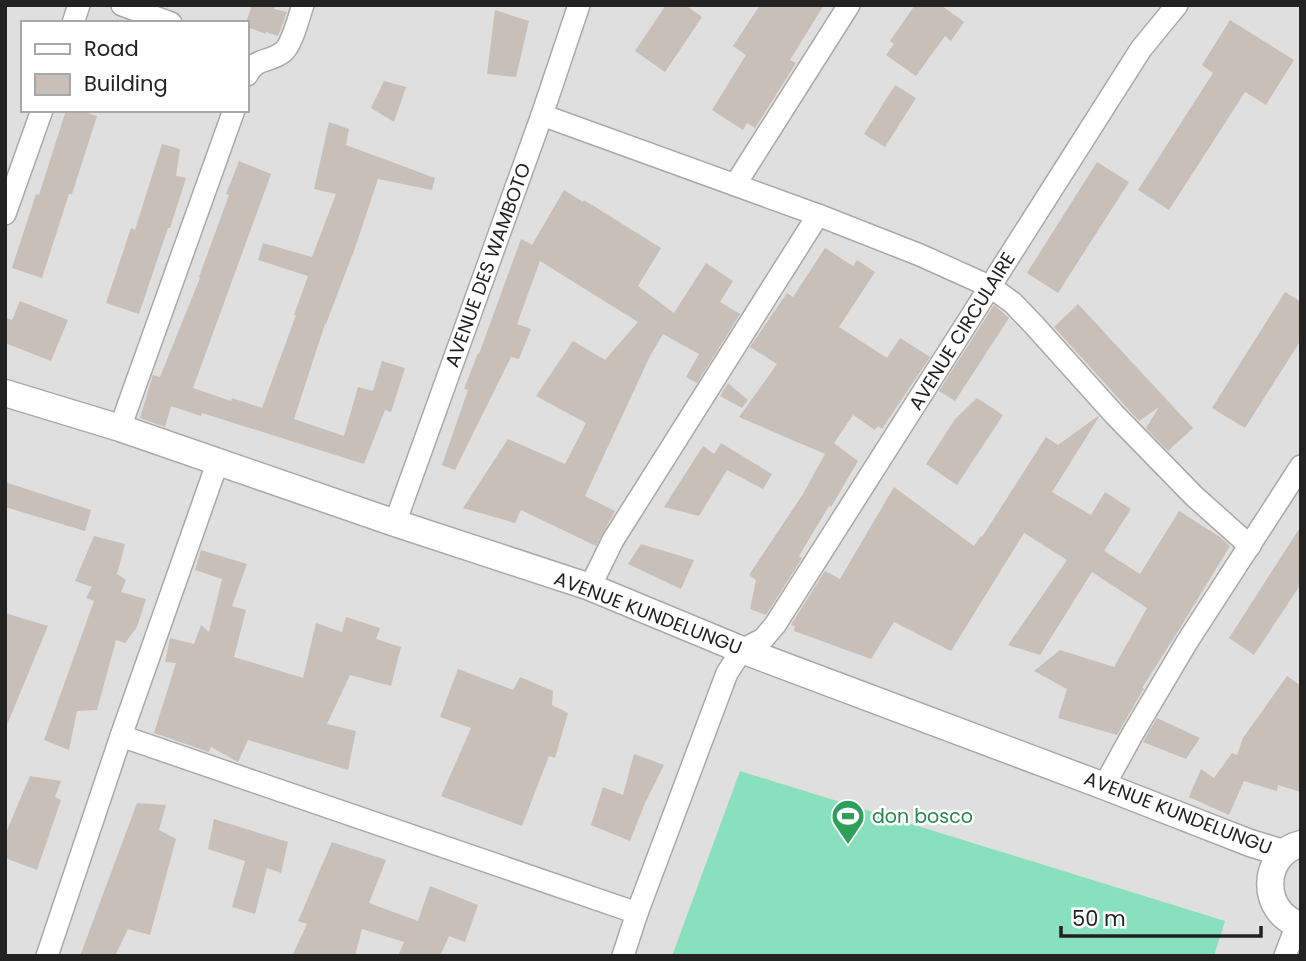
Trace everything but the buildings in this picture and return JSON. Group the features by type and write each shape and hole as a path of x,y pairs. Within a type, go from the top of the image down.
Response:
{"street":[{"path":"122,5 166,21"},
{"path":"248,73 253,65 286,48 303,5"},
{"name":"AVENUE DES WAMBOTO","path":"395,523 579,5"},
{"path":"735,185 849,5"},
{"name":"AVENUE CIRCULAIRE","path":"742,650 763,639 775,625 1141,49 1177,5"},
{"path":"248,50 270,58"},
{"path":"5,214 41,112"},
{"path":"120,428 233,112"},
{"path":"542,115 818,215 920,255 991,287 1013,303 1034,324 1114,414 1194,496 1251,546"},
{"path":"590,587 613,540 818,215"},
{"name":"AVENUE KUNDELUNGU","path":"5,393 120,428 590,587 742,650 1250,843 1292,848"},
{"path":"47,956 218,461"},
{"path":"1104,786 1187,642 1301,466"},
{"path":"623,956 721,687 742,650"},
{"path":"121,736 637,913"},
{"path":"1285,956 1299,925 1282,915 1272,901 1269,884 1273,867 1292,848"}],"shaded area":[{"path":"5,5 1301,5 1301,956 5,956"}],"green space":[{"name":"don bosco","path":"740,771 1225,921 1214,956 672,956"}],"place":[{"name":"don bosco","path":"848,846"}]}
